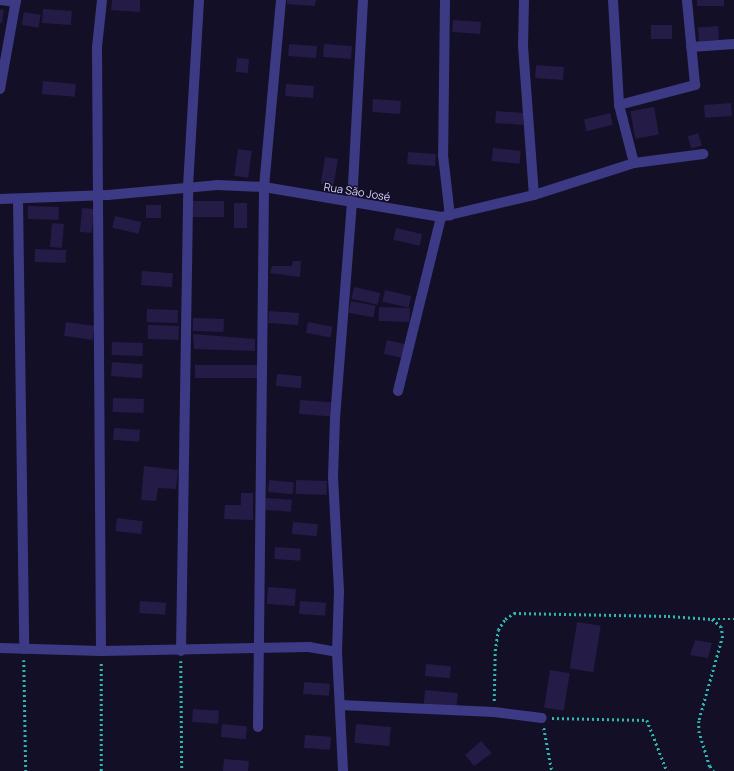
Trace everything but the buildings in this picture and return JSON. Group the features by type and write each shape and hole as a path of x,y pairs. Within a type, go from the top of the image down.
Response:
{"street":[{"path":"0,0 16,1 0,89"},
{"path":"101,651 100,196 97,47 102,0"},
{"path":"181,651 188,186 199,0"},
{"path":"258,727 264,187 281,0"},
{"path":"343,771 337,652 339,591 333,478 334,425 352,203 363,0"},
{"path":"398,391 446,216 443,155 445,0"},
{"path":"524,0 522,46 534,195"},
{"path":"613,0 619,105 634,163"},
{"path":"619,105 694,85 687,0"},
{"path":"691,47 734,44"},
{"name":"Rua São José","path":"0,199 100,196 188,186 217,185 264,187 352,203 446,216 534,195 634,163 703,154"},
{"path":"18,199 24,649"},
{"path":"0,648 101,651 181,651 309,647 337,652"},
{"path":"340,705 494,712 542,718"}],"path":[{"path":"494,712 495,652 498,630 505,619 514,613 668,616 712,620 734,619"},
{"path":"712,620 721,626 723,636 699,721 700,731 710,766 714,771"},
{"path":"24,649 26,771"},
{"path":"100,771 101,651"},
{"path":"181,651 182,771"},
{"path":"552,771 542,718 647,720 667,771"}]}
